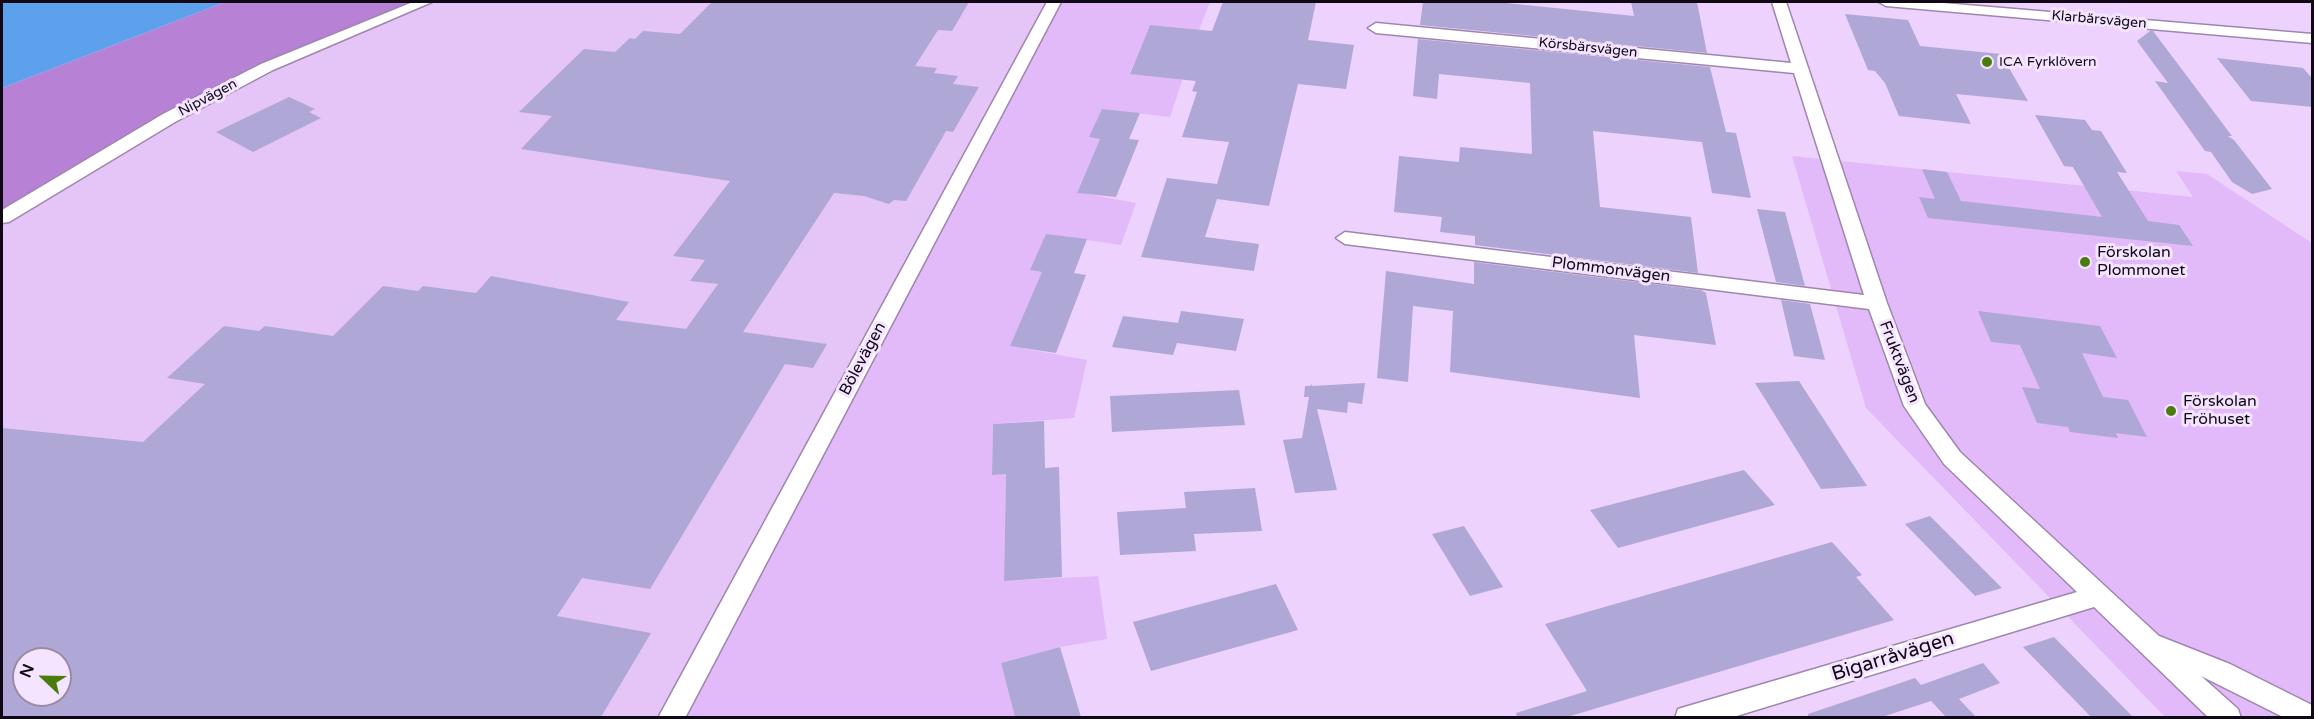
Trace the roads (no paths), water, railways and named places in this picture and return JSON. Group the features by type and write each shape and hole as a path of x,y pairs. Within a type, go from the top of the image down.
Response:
{"street":[{"name":"Nipvägen","path":"2,218 169,118 267,67 425,2"},
{"name":"Bölevägen","path":"671,717 1054,2"},
{"name":"Fruktvägen","path":"1779,2 1877,303 1915,406 1952,458 2228,717"},
{"name":"Klarbärsvägen","path":"1886,2 2031,8 2313,39"},
{"name":"Körsbärsvägen","path":"1376,28 1800,69"},
{"name":"Plommonvägen","path":"1345,238 1877,303"},
{"name":"Bigarråvägen","path":"1688,717 2097,596"},
{"name":"Fruktvägen","path":"2149,642 2221,672 2312,717"}],"water":[{"path":"2,2 225,2 2,88"}],"place":[{"name":"ICA Fyrklövern","path":"1987,62"},
{"name":"Förskolan Plommonet","path":"2085,262"},
{"name":"Förskolan Fröhuset","path":"2171,411"}]}
